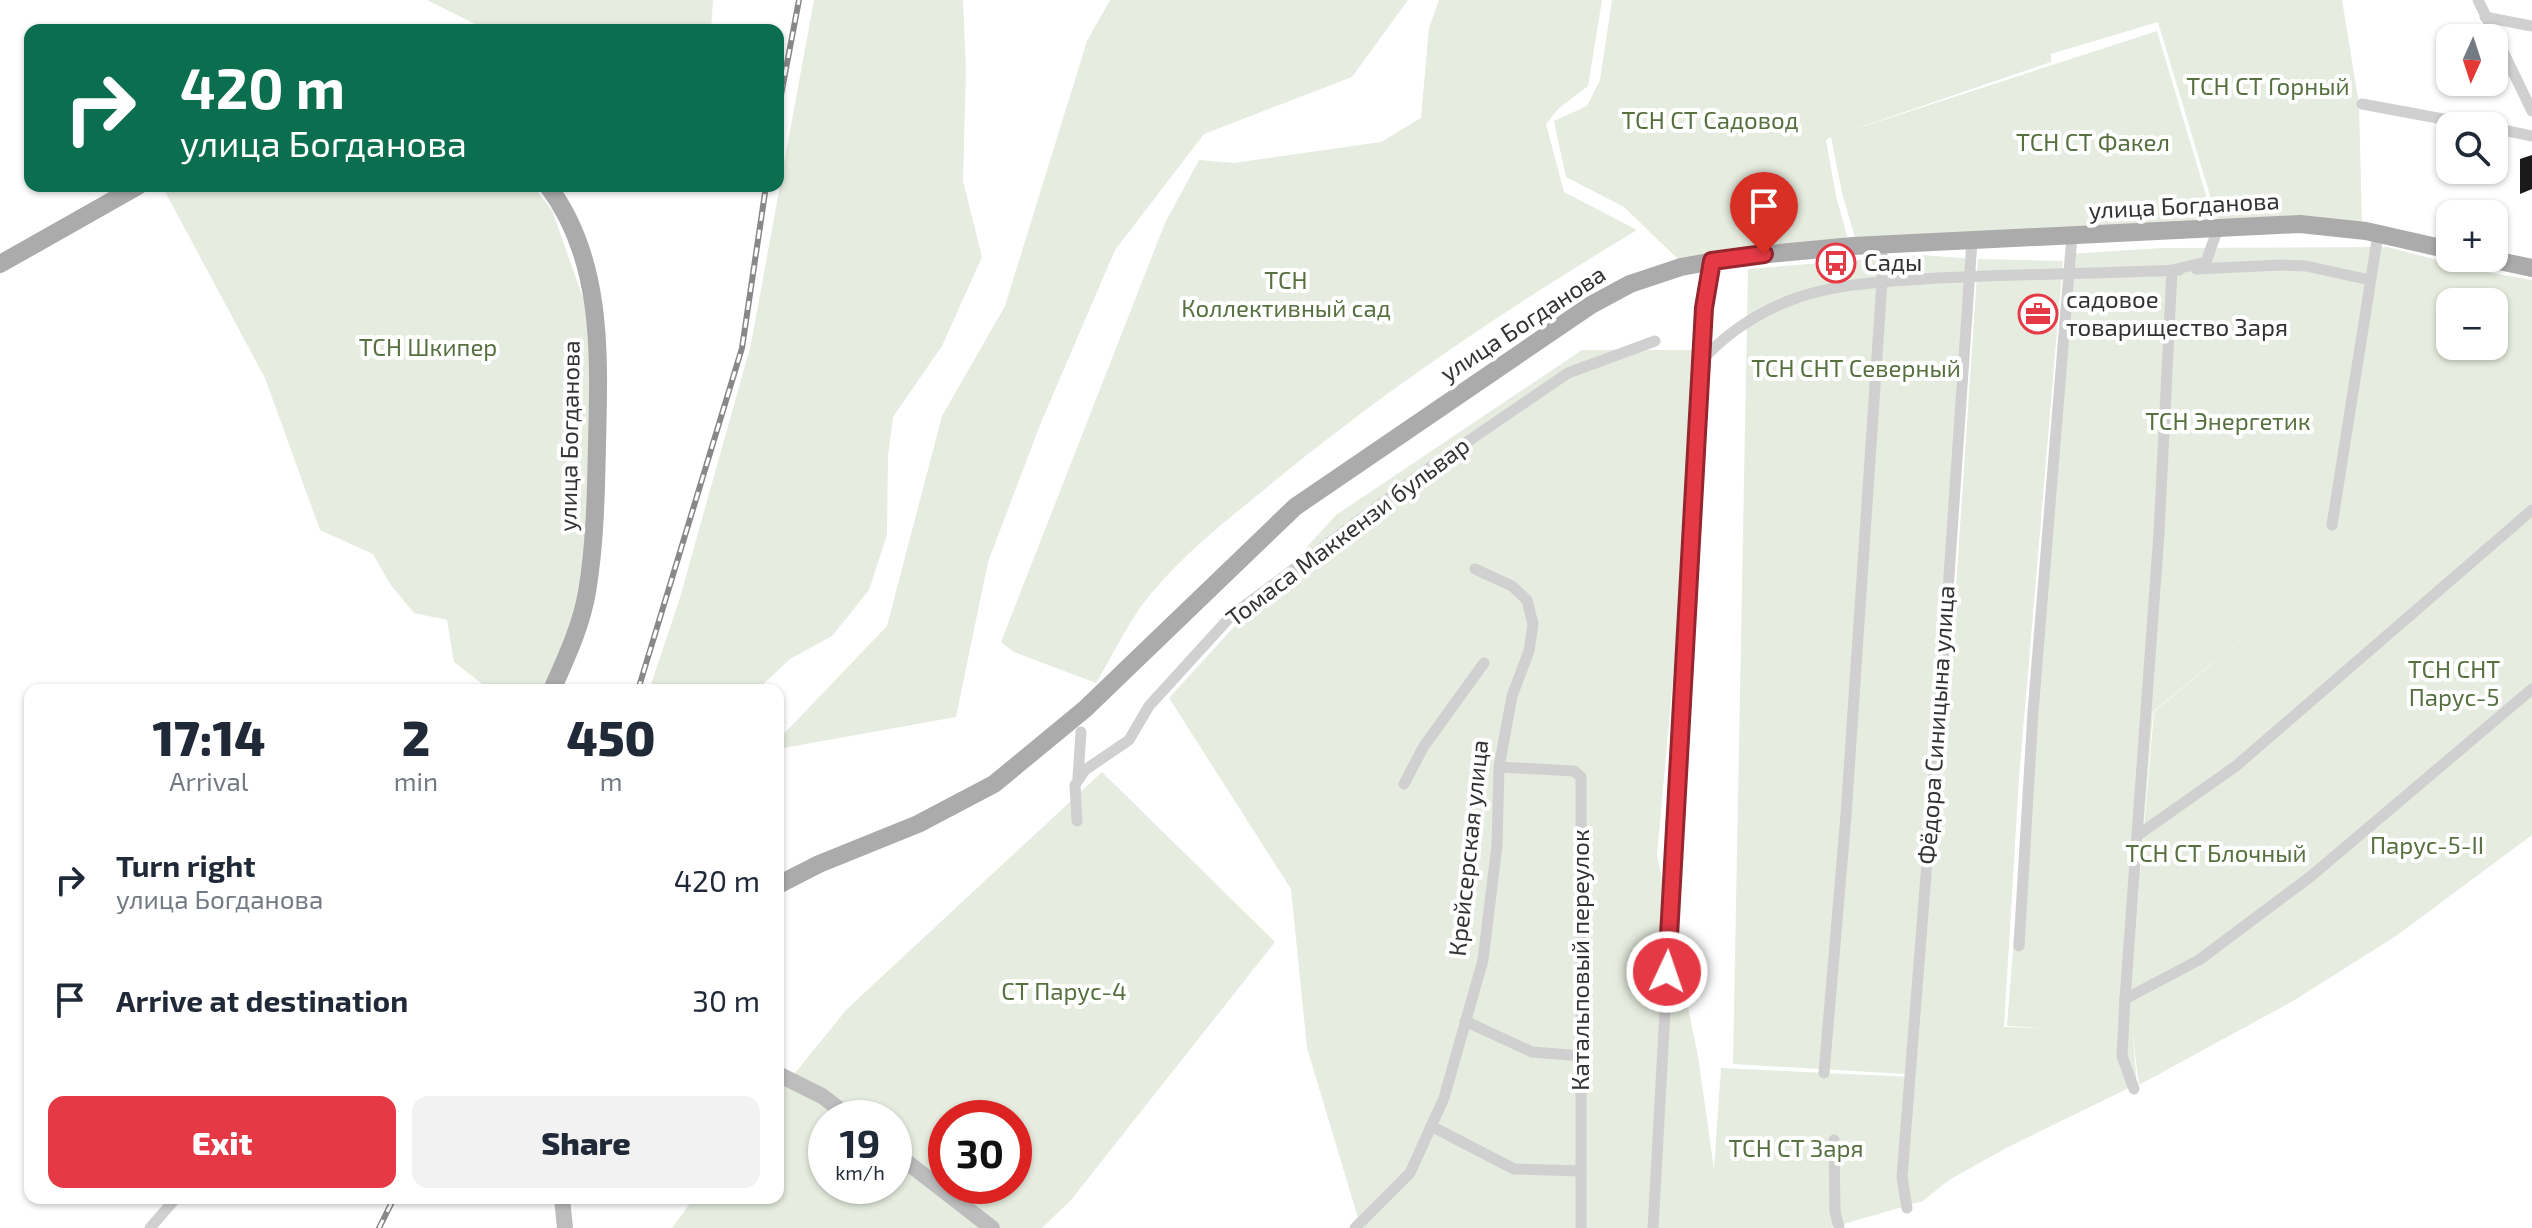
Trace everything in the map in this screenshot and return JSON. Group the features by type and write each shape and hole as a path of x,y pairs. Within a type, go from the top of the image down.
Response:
{"main road":[{"path":"0,264 127,192"},
{"name":"улица Богданова","path":"552,192 572,225 583,259 597,315 598,373 595,502 587,591 578,628 555,684"},
{"name":"улица Богданова","path":"784,882 819,864 918,824 994,784 1085,709 1268,530 1321,487 1591,305 1630,284 1712,261 1882,245 2300,224 2378,234 2436,247"},
{"path":"2508,263 2532,268"}],"street":[{"path":"2478,0 2532,111"},
{"path":"2485,17 2532,26"},
{"path":"2362,104 2436,118"},
{"path":"2508,131 2532,136"},
{"path":"2172,270 2206,262 2218,228"},
{"path":"2332,525 2378,234"},
{"path":"2019,946 2035,696 2072,272 2072,236"},
{"name":"Фёдора Синицына улица","path":"1907,1208 1902,1177 1942,679 1967,276 1972,241"},
{"path":"1824,1073 1846,815 1882,245"},
{"path":"1653,1228 1701,361 1712,261"},
{"path":"1701,361 1721,340 1790,301 1819,292 1882,282 2281,265 2306,266 2370,280"},
{"path":"2134,1089 2122,1056 2159,533 2172,270"},
{"name":"Томаса Маккензи бульвар","path":"1075,785 1085,770 1129,740 1149,706 1231,616 1333,538 1568,373 1655,341"},
{"path":"2138,835 2236,766 2532,510"},
{"name":"Крейсерская улица","path":"1355,1228 1410,1173 1444,1098 1483,960 1497,845 1499,767 1512,696 1529,651 1533,624 1527,600 1512,586 1475,569"},
{"path":"1404,784 1424,746 1484,663"},
{"path":"2125,999 2199,960 2310,877 2532,689"},
{"path":"1077,821 1075,785 1081,732"},
{"name":"Катальповый переулок","path":"1499,767 1574,771 1581,777 1581,1228"},
{"path":"1465,1021 1532,1052 1582,1056"},
{"path":"784,1077 827,1100"},
{"path":"1431,1126 1514,1169 1581,1171"},
{"path":"1834,1140 1835,1212 1839,1227"},
{"path":"912,1166 992,1228"},
{"path":"150,1228 171,1204"},
{"path":"563,1204 565,1228"}],"green space":[{"path":"427,0 713,0 711,24 475,24"},
{"path":"814,0 963,0 966,71 963,181 982,257 942,346 893,417 888,456 887,535 869,590 832,636 790,659 763,684 651,684 679,601 751,344 779,192 784,192 784,164"},
{"path":"1110,0 1408,0 1352,77 1204,134 1115,250 1040,425 988,562 956,717 784,748 784,734 887,626 942,416 1005,306 1087,41"},
{"name":"ТСН Коллективный сад","path":"1439,0 1602,0 1588,86 1559,108 1546,124 1564,192 1637,230 1540,290 1400,385 1232,516 1155,589 1136,614 1096,683 1014,652 1001,642 1165,223 1199,160 1234,163 1381,142 1421,118 1429,28"},
{"path":"1612,0 2342,0 2359,104 2362,225 2296,219 2217,219 2158,22 2051,54 2051,62 1843,133 2157,31 2214,222 1856,241 1831,137 1826,140 1836,196 1849,243 1682,263 1624,207 1566,177 1554,121 1587,106 1600,80"},
{"name":"ТСН Шкипер","path":"165,192 538,192 552,210 589,315 589,505 574,623 547,684 482,684 454,662 447,620 414,613 390,584 373,554 320,530 265,378"},
{"path":"2387,247 2436,260 2436,272 2486,272 2532,280 2532,835 2396,936 2293,1001 2139,1085 2132,1030 2137,1084 2008,1147 1949,1180 1923,1201 1830,1228 1361,1228 1307,1048 1291,889 1169,698 1336,515 1582,350 1693,350 1677,634 1657,855 1698,1056 1714,1169 1721,1068 1913,1077 1952,647 1978,259 2063,261 2019,778 2004,1027 2051,1028 2007,1026 2067,254 2162,248","holes":["2287,601 2154,712 2130,994 2153,712"]},
{"name":"ТСН СНТ Северный","path":"1921,255 1974,259 1905,1074 1733,1064 1748,269"},
{"name":"СТ Парус-4","path":"1102,772 1275,942 1071,1200 1042,1228 672,1228 690,1204 784,1204 784,1087 847,1009"}],"building":[{"path":"2532,155 2532,189 2520,194 2520,159"},
{"name":"садовое товарищество Заря","path":"2028,303 2049,305 2047,326 2026,324"}],"railway":[{"path":"784,79 799,0"},
{"path":"640,684 742,348 765,192"},
{"path":"379,1228 391,1204"}],"place":[{"name":"Сады","path":"1836,263"},
{"name":"садовое товарищество Заря","path":"2038,314"}],"route":[{"path":"1667,972 1704,308 1712,261 1764,254"}],"park label":[{"name":"ТСН СТ Горный","path":"2268,87"},
{"name":"ТСН СТ Садовод","path":"1710,121"},
{"name":"ТСН СТ Факел","path":"2093,143"},
{"name":"ТСН Энергетик","path":"2228,422"},
{"name":"ТСН СНТ Парус-5","path":"2454,684"},
{"name":"Парус-5-II","path":"2427,846"},
{"name":"ТСН СТ Блочный","path":"2216,854"},
{"name":"ТСН СТ Заря","path":"1796,1149"}]}
